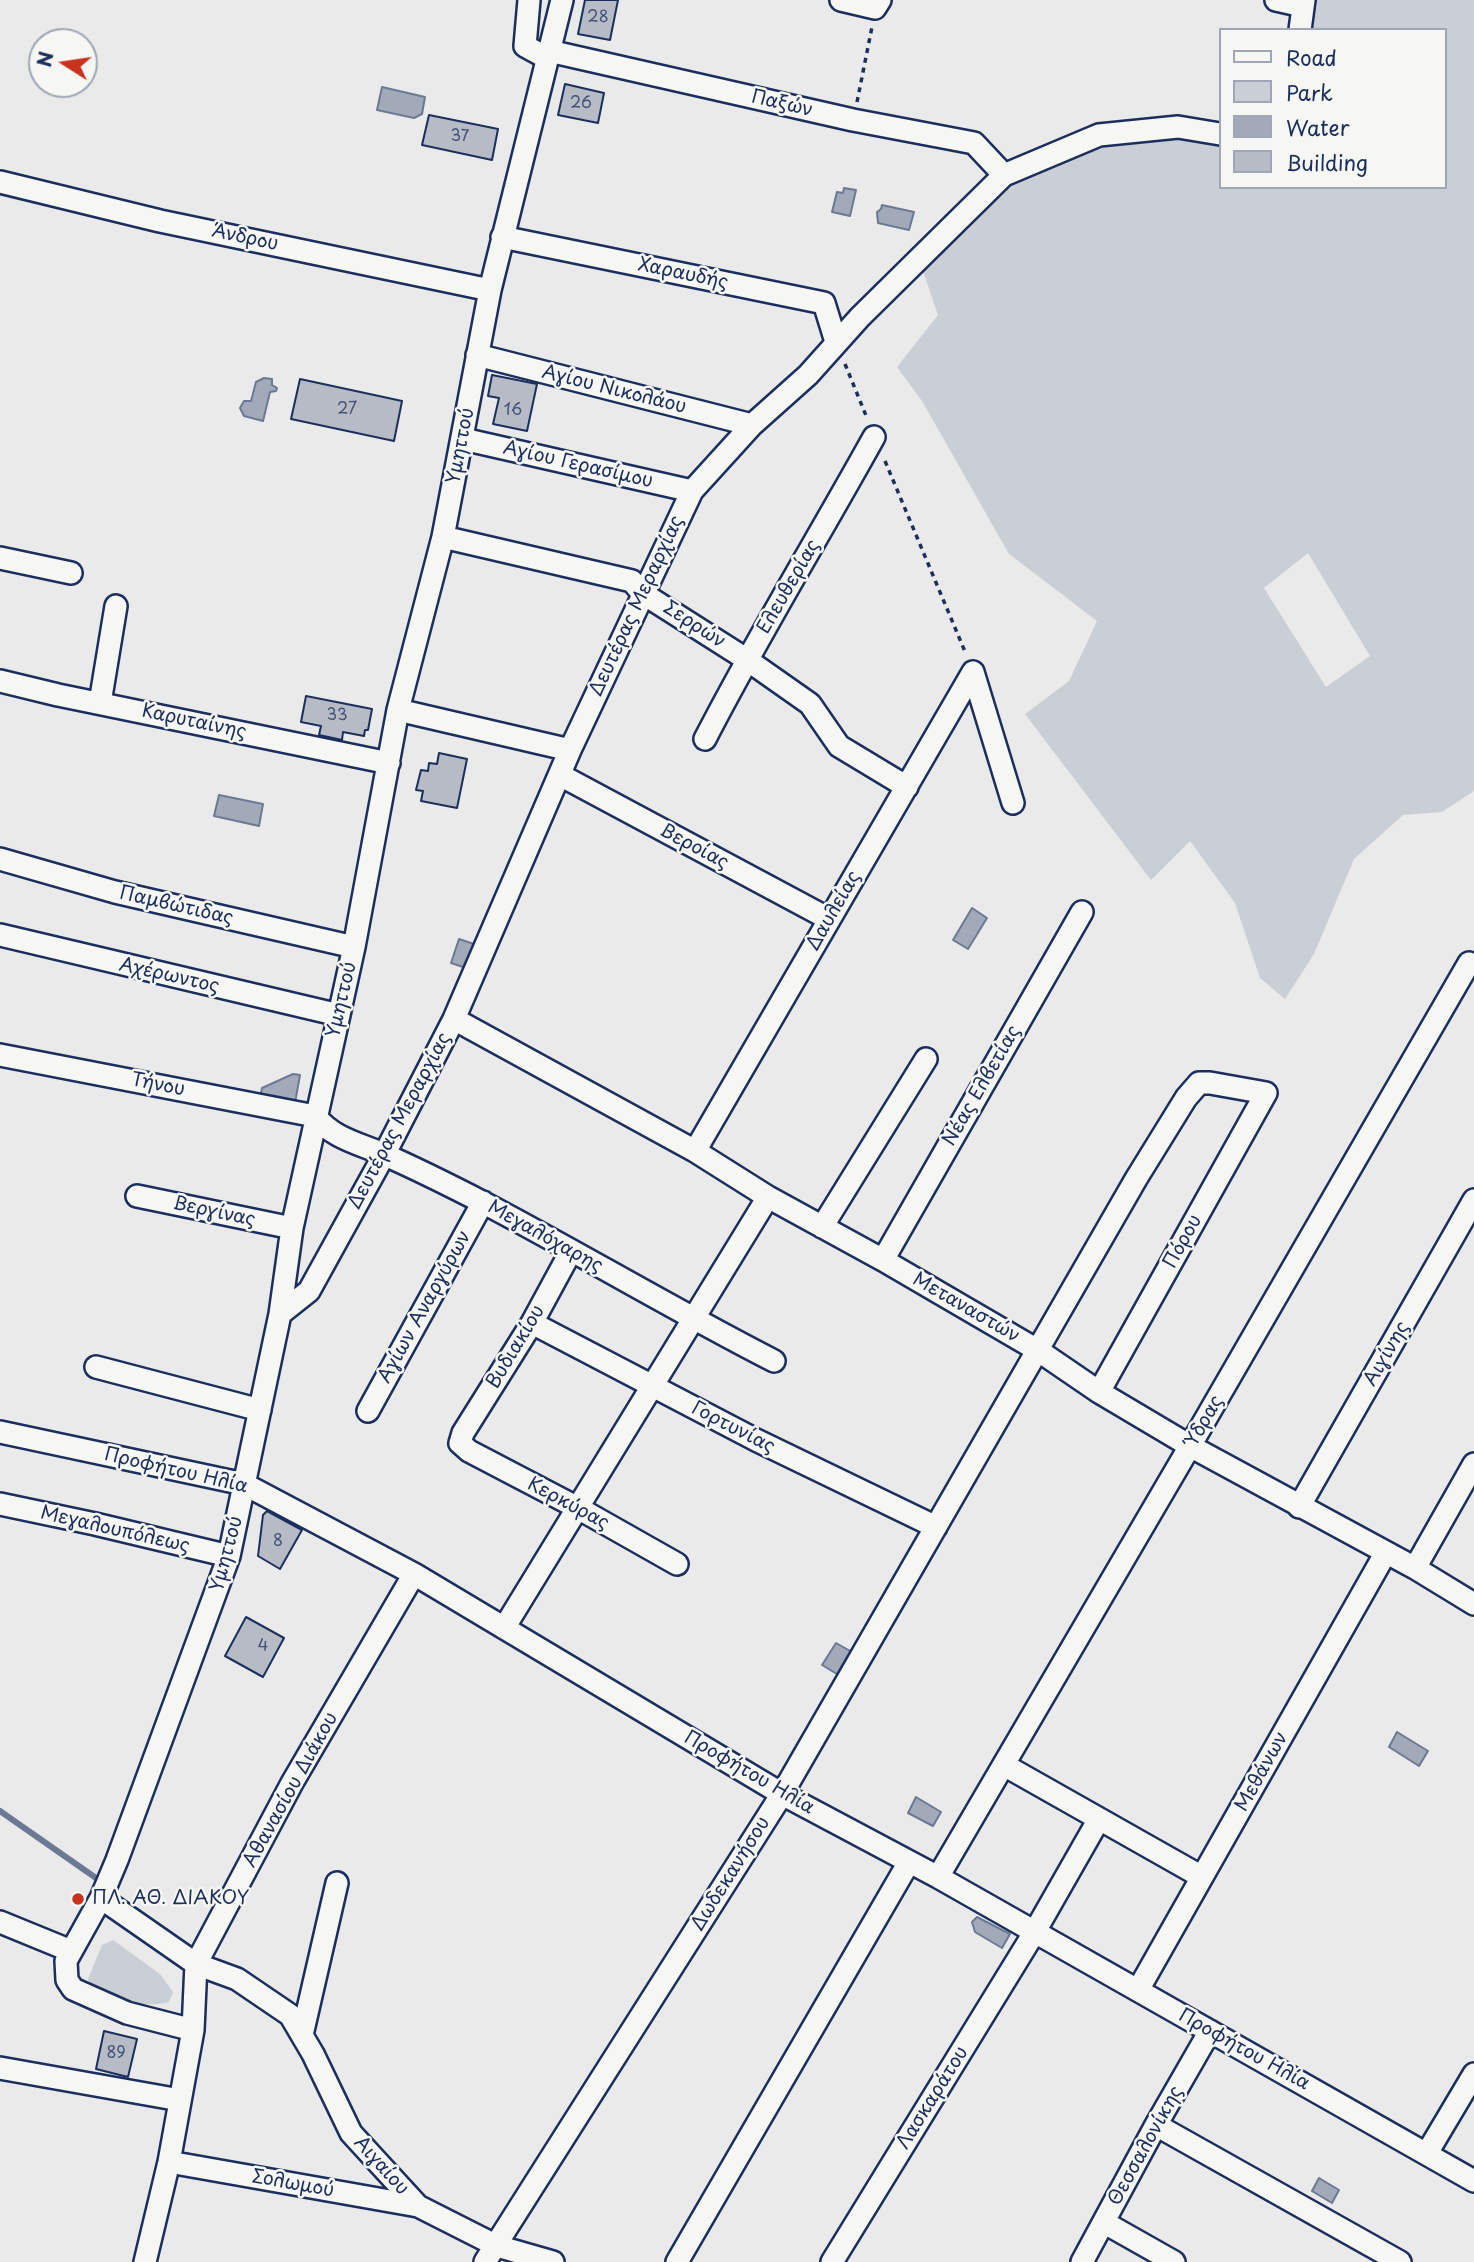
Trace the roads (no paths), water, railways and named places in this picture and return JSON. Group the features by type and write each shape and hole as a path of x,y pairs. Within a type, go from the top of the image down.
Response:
{"street":[{"path":"529,0 525,46 548,54"},
{"name":"Υμηττού","path":"193,2030 127,2013 73,1989 67,1980 66,1961 101,1898 229,1556 280,1314 292,1228 354,947 398,710 443,537 502,237 562,0"},
{"path":"841,0 878,4"},
{"path":"1276,0 1304,3 1300,28"},
{"name":"Παξών","path":"548,54 853,120 974,143 1004,175"},
{"name":"Δευτέρας Μεραρχίας","path":"280,1314 309,1291 454,1019 570,750 692,491 752,425 808,375 836,342 1004,175 1099,135 1178,127 1218,134"},
{"name":"Άνδρου","path":"0,182 160,221 490,290"},
{"name":"Χαραυδής","path":"502,237 824,303 836,342"},
{"name":"Αγίου Νικολάου","path":"477,355 752,425"},
{"name":"Ελευθερίας","path":"705,739 746,659 813,548 874,436"},
{"name":"Αγίου Γερασίμου","path":"463,439 692,491"},
{"name":"Σερρών","path":"443,537 632,581 642,593 746,659 810,704 839,746 906,787"},
{"path":"0,558 71,573"},
{"path":"100,703 116,606"},
{"name":"Δαυλείας","path":"695,1151 973,671 1013,803"},
{"name":"Καρυταίνης","path":"0,681 389,762"},
{"path":"398,710 570,750"},
{"name":"Βεροίας","path":"560,775 829,919"},
{"name":"Παμβώτιδας","path":"0,859 115,892 354,947"},
{"name":"Νέας Ελβετίας","path":"883,1260 1082,912"},
{"name":"Αχέρωντος","path":"0,935 339,1015"},
{"name":"Ύδρας","path":"938,1877 1191,1446 1469,963"},
{"name":"Μεταναστών","path":"454,1019 695,1151 768,1197 1039,1351 1100,1392 1191,1446 1474,1604"},
{"name":"Τήνου","path":"0,1055 315,1116"},
{"path":"822,1227 926,1059"},
{"name":"Δωδεκανήσου","path":"491,2254 782,1794 1136,1179 1186,1098 1199,1083 1266,1093"},
{"name":"Πόρου","path":"1100,1392 1266,1093"},
{"name":"Μεγαλόχαρης","path":"315,1116 326,1129 338,1136 384,1154 483,1202 694,1320 774,1361"},
{"name":"Βεργίνας","path":"137,1196 292,1228"},
{"path":"503,1628 768,1197"},
{"name":"Αιγίνης","path":"1299,1507 1474,1200"},
{"name":"Αγίων Αναργύρων","path":"368,1411 483,1202"},
{"name":"Βυδιακίου","path":"460,1443 463,1433 533,1323 571,1251"},
{"name":"Γορτυνίας","path":"533,1323 756,1440 936,1527"},
{"path":"96,1367 260,1410"},
{"name":"Προφήτου Ηλία","path":"0,1432 244,1484 414,1574 782,1794 938,1877 1474,2181"},
{"name":"Κερκύρας","path":"460,1443 469,1451 677,1564"},
{"path":"1415,1569 1474,1464"},
{"name":"Μεγαλουπόλεως","path":"0,1504 229,1556"},
{"name":"Μεθάνων","path":"1138,1990 1385,1554"},
{"name":"Αθανασίου Διάκου","path":"145,2262 169,2162 193,2030 196,1964 292,1783 414,1574"},
{"path":"1004,1765 1202,1877"},
{"name":"Λασκαράτου","path":"832,2262 1034,1933 1099,1819"},
{"path":"677,2262 909,1862"},
{"path":"302,2035 337,1883"},
{"name":"Αιγαίου","path":"101,1898 196,1964 219,1971 258,1992 290,2015 351,2133 418,2206 491,2254 553,2262"},
{"path":"0,1922 71,1951"},
{"name":"Θεσσαλονίκης","path":"1082,2262 1210,2031"},
{"path":"0,2068 180,2100"},
{"path":"1427,2153 1474,2074"},
{"path":"1156,2125 1399,2262"},
{"name":"Σολωμού","path":"169,2162 418,2206"},
{"path":"1105,2222 1174,2262"}],"water":[{"path":"382,87 425,97 422,114 414,118 377,110"},
{"path":"844,188 856,190 850,216 832,212 837,192 843,193"},
{"path":"882,205 914,212 909,230 878,223 877,212"},
{"path":"264,378 272,379 272,385 277,388 276,391 270,392 263,421 244,416 240,408 244,401 251,401 256,382"},
{"path":"219,795 263,804 259,826 214,816"},
{"path":"972,908 987,918 968,949 953,940"},
{"path":"459,939 474,944 466,968 451,963"},
{"path":"293,1074 300,1075 295,1103 260,1097 262,1088"},
{"path":"836,1643 852,1652 837,1674 822,1665"},
{"path":"1397,1732 1428,1751 1419,1766 1389,1747"},
{"path":"916,1797 941,1812 933,1826 908,1813"},
{"path":"977,1917 1010,1934 1002,1948 975,1932 972,1922"},
{"path":"1319,2178 1339,2190 1332,2203 1312,2191"}],"waterway":[{"path":"0,1811 96,1878"}],"place":[{"name":"ΠΛ. ΑΘ. ΔΙΑΚΟΥ","path":"78,1899"}]}
